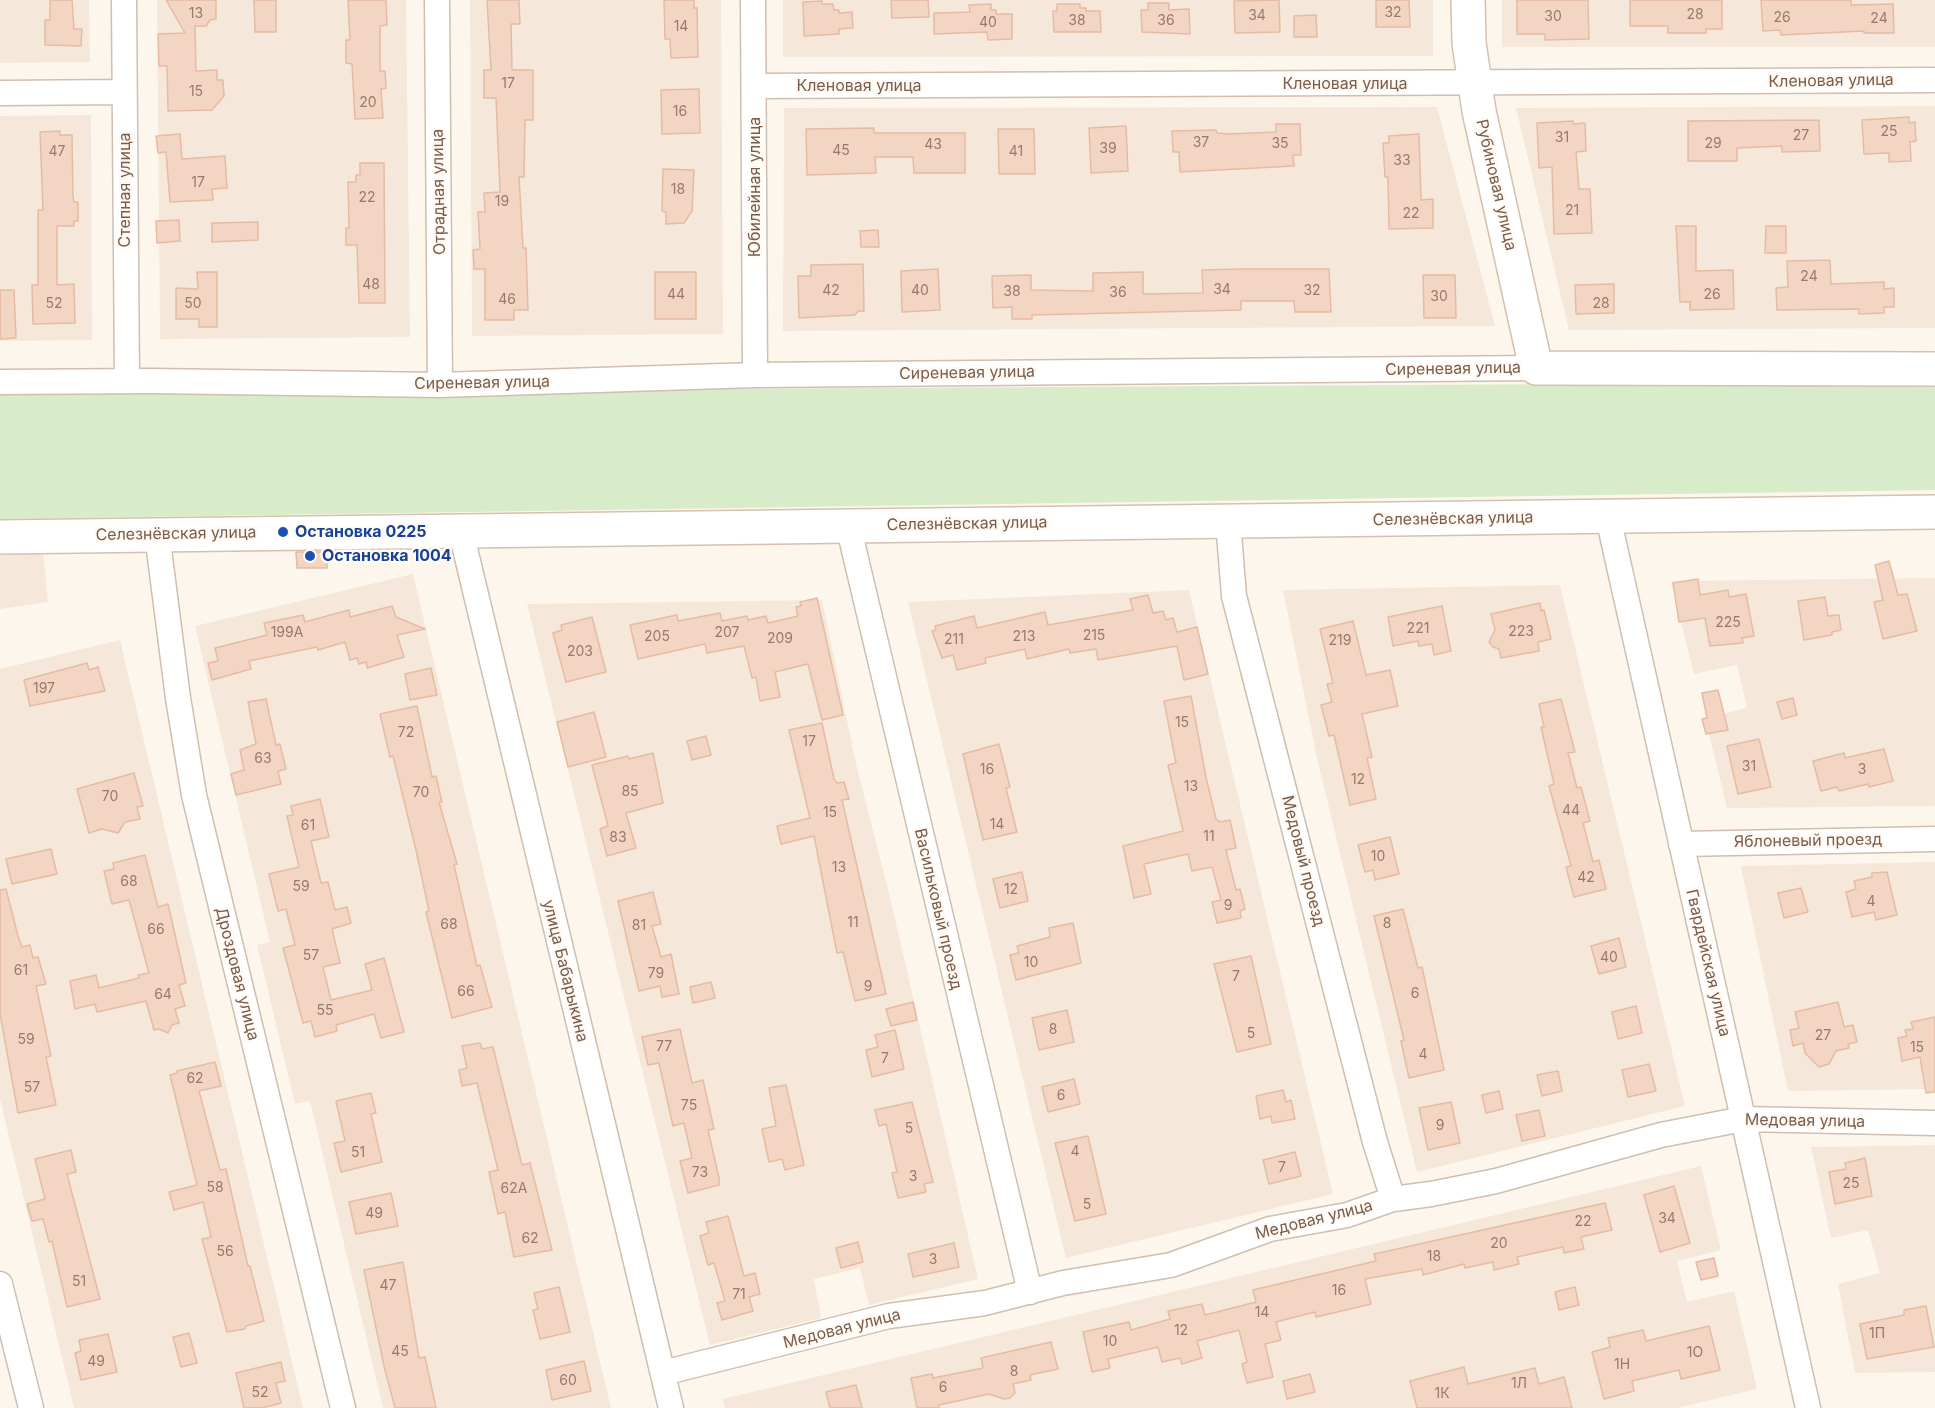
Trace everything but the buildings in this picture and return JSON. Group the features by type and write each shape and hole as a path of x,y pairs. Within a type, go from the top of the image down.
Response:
{"street":[{"name":"Степная улица","path":"124,0 127,381"},
{"name":"Отрадная улица","path":"437,0 440,385"},
{"name":"Юбилейная улица","path":"753,0 755,375"},
{"name":"Рубиновая улица","path":"1468,0 1469,43 1474,84 1536,368"},
{"name":"Кленовая улица","path":"755,86 1935,80"},
{"path":"0,93 124,92"},
{"name":"Сиреневая улица","path":"0,382 127,381 440,385 755,375 1536,368 1935,369"},
{"name":"Селезнёвская улица","path":"0,537 1935,512"},
{"name":"Гвардейская улица","path":"1608,517 1808,1408"},
{"name":"Медовый проезд","path":"1228,521 1234,596 1375,1142 1393,1198"},
{"name":"Васильковый проезд","path":"848,525 1030,1292"},
{"name":"улица Бабарыкина","path":"461,532 671,1408"},
{"name":"Дроздовая улица","path":"157,534 178,698 194,795 343,1408"},
{"name":"Яблоневый проезд","path":"1681,844 1935,839"},
{"name":"Медовая улица","path":"663,1373 890,1316 985,1303 1063,1283 1171,1265 1270,1229 1347,1215 1393,1198 1431,1194 1496,1181 1660,1135 1743,1119 1935,1123"},
{"path":"0,1284 30,1408"}],"shaded area":[{"path":"0,0 89,0 90,62 0,63"},
{"path":"157,0 406,0 410,337 160,339"},
{"path":"470,0 721,0 723,334 472,336"},
{"path":"783,0 1433,0 1433,56 783,57"},
{"path":"1502,0 1935,0 1935,47 1502,47"},
{"path":"1935,106 1935,328 1569,330 1516,108"},
{"path":"1437,107 1495,326 783,331 784,108"},
{"path":"91,115 92,340 0,341 0,116"},
{"path":"43,552 48,602 0,609 0,554"},
{"path":"413,574 611,1408 383,1408 310,1101 295,1104 257,945 270,942 195,626"},
{"path":"1935,578 1935,806 1727,808 1709,734 1706,734 1702,719 1747,708 1737,665 1694,674 1671,581"},
{"path":"1560,585 1685,1106 1417,1172 1317,758 1283,590"},
{"path":"1189,590 1333,1194 1066,1258 908,602"},
{"path":"822,600 857,768 889,893 978,1279 869,1305 860,1268 814,1279 821,1318 710,1345 527,604"},
{"path":"120,640 303,1408 74,1408 0,1099 0,669"},
{"path":"1935,862 1935,1089 1788,1091 1741,866"},
{"path":"1935,1145 1935,1372 1855,1373 1838,1284 1880,1273 1868,1230 1831,1238 1811,1147"},
{"path":"1701,1166 1721,1250 1677,1261 1687,1302 1734,1291 1757,1389 1677,1408 725,1408 723,1399"}],"green space":[{"path":"1935,382 1935,490 0,519 0,393"}],"place":[{"name":"Остановка 0225","path":"283,532"},
{"name":"Остановка 1004","path":"310,556"}]}
